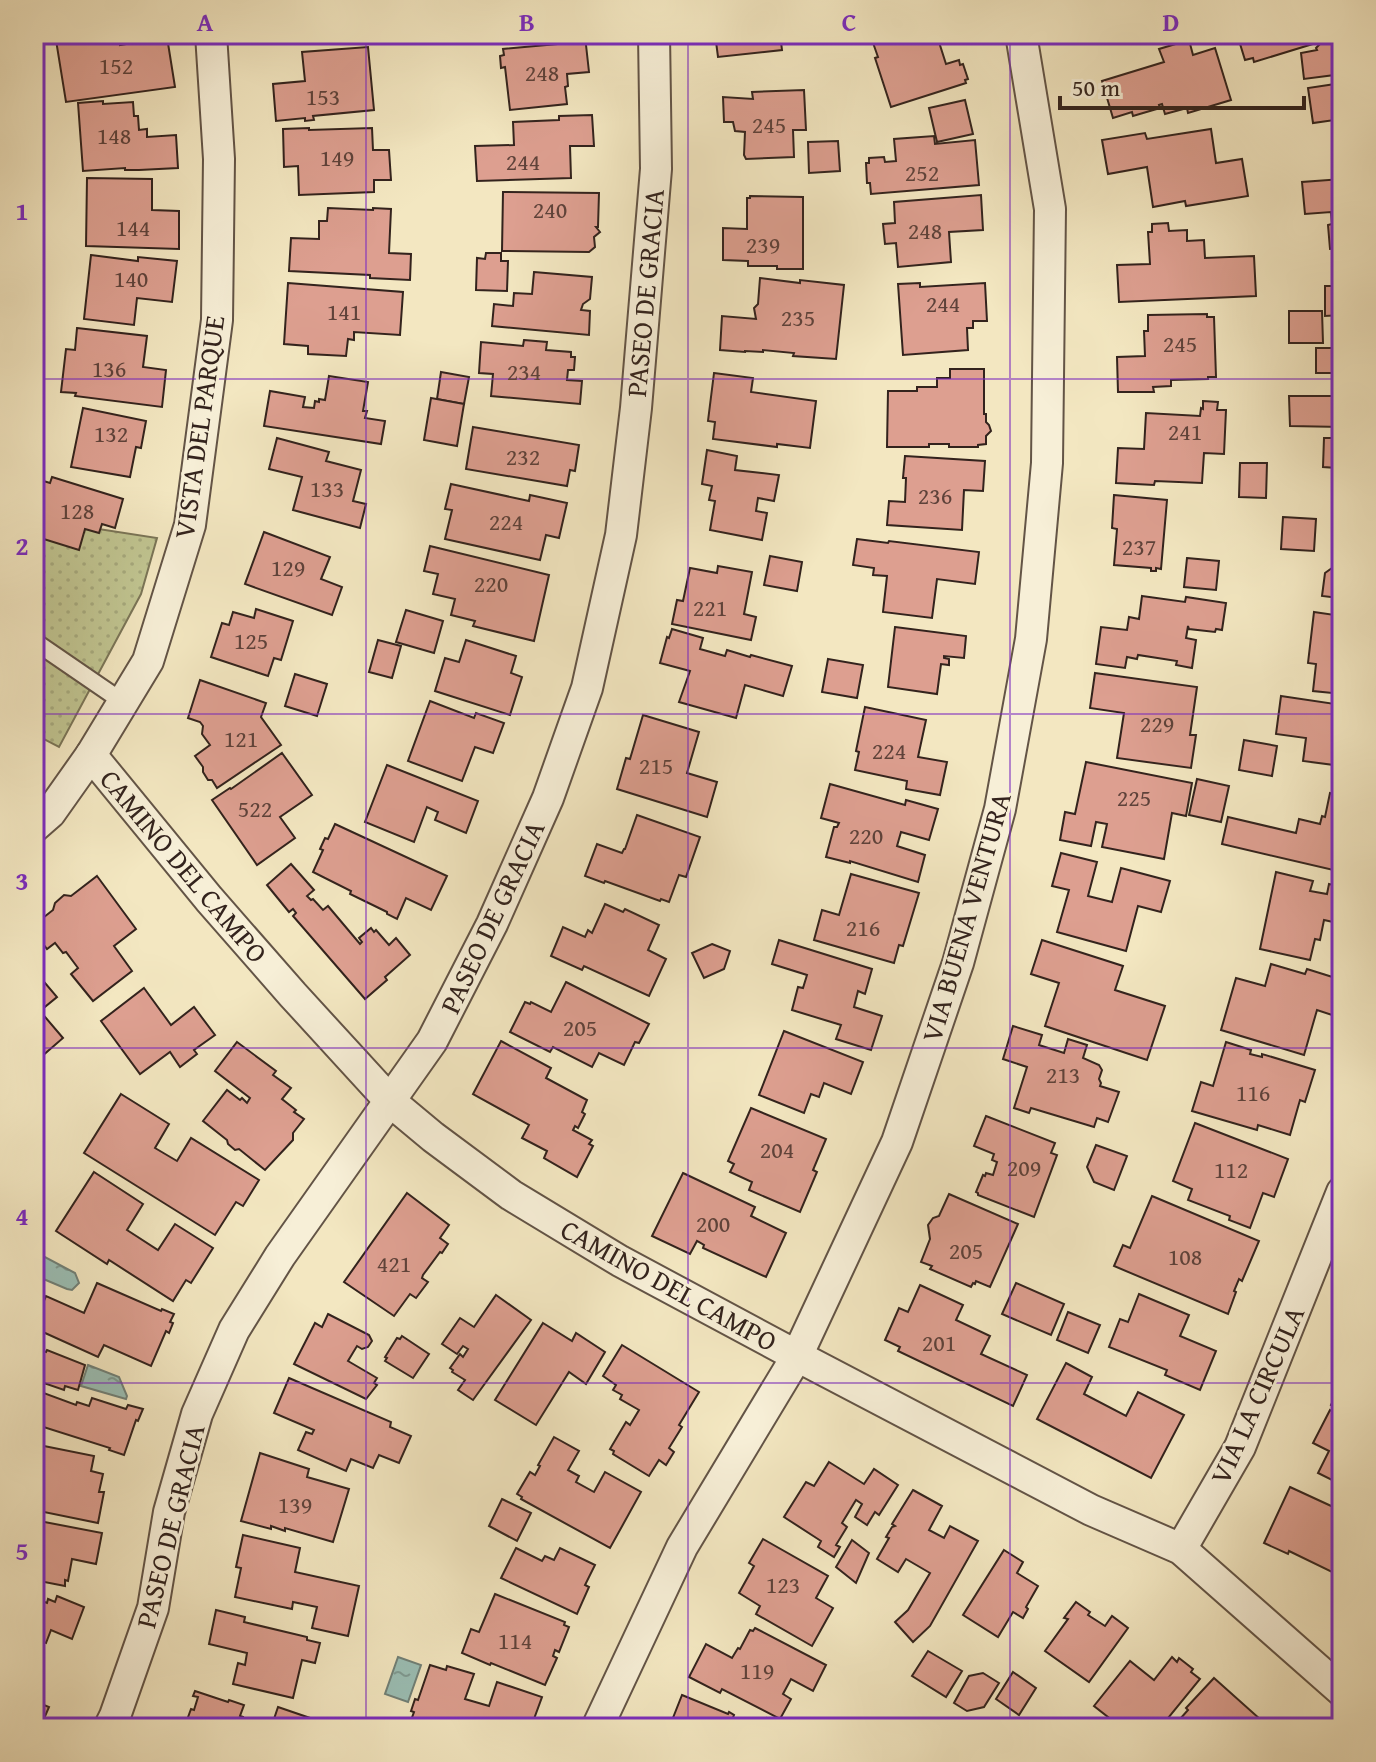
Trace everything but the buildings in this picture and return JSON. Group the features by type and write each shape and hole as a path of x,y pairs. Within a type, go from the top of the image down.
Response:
{"street":[{"name":"VISTA DEL PARQUE","path":"34,827 50,813 91,755 148,661 190,525 217,320 219,159 211,34"},
{"name":"PASEO DE GRACIA","path":"109,1728 153,1608 169,1512 197,1414 234,1330 289,1243 432,1041 492,924 548,798 587,688 621,535 636,408 656,169 654,34"},
{"name":"VIA BUENA VENTURA","path":"597,1728 682,1547 797,1356 897,1142 958,963 1000,809 1031,639 1047,463 1050,209 1021,34"},
{"name":"CAMINO DEL CAMPO","path":"91,755 209,899 391,1102 433,1137 511,1195 620,1261 1091,1510 1181,1549 1342,1691"},
{"name":"VIA LA CIRCULA","path":"1181,1549 1240,1447 1342,1192"}],"lane":[{"path":"34,641 123,702"}],"green space":[{"path":"34,519 157,538 141,594 59,747 34,734"}],"water":[{"path":"43,1256 75,1273 79,1283 72,1290 34,1275 34,1258"},
{"path":"88,1365 119,1377 126,1399 81,1386"},
{"path":"398,1657 421,1665 408,1702 385,1694"}]}
